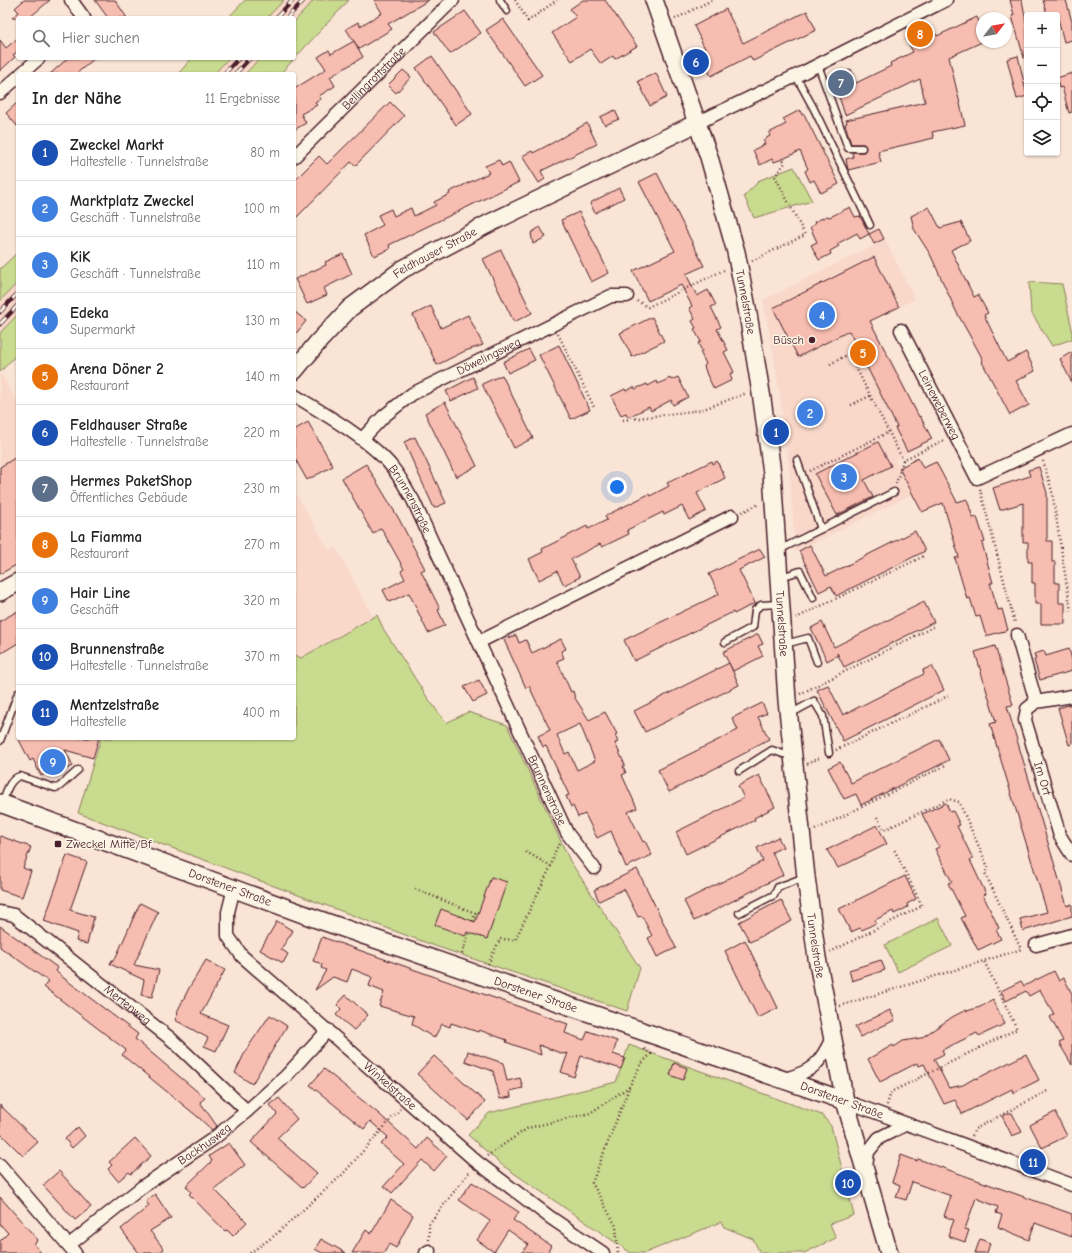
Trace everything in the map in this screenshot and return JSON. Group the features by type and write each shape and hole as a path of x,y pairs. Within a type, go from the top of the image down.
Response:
{"street":[{"path":"71,0 83,16"},
{"name":"Bellingrottstraße","path":"296,155 453,0"},
{"name":"Tunnelstraße","path":"654,0 697,123 738,265 760,388 774,501 788,708 806,877 818,958 845,1101 889,1253"},
{"name":"Feldhauser Straße","path":"296,368 318,341 350,308 403,269 488,224 796,76 946,0"},
{"path":"24,72 37,60"},
{"path":"0,93 16,79"},
{"name":"Döwelingsweg","path":"362,439 384,416 412,394 553,323 611,296 627,296"},
{"name":"Leineweberweg","path":"901,330 977,478"},
{"name":"Brunnenstraße","path":"296,396 362,439 384,457 400,478 413,500 567,833 594,868"},
{"path":"977,478 1072,434"},
{"path":"479,642 732,516"},
{"path":"0,592 16,583"},
{"path":"1016,630 1036,702 1072,696"},
{"name":"Im Ort","path":"1036,702 1027,709 1025,720 1060,836 1072,855"},
{"name":"Dorstener Straße","path":"1,804 314,918 646,1033 785,1079 1072,1184"},
{"name":"Winkelstraße","path":"234,888 228,912 228,936 242,956 477,1162 551,1218 603,1253"},
{"name":"Mertenweg","path":"0,912 14,915 171,1039 247,1111"},
{"path":"1036,945 1072,935"},
{"name":"Backhusweg","path":"72,1249 142,1187 213,1139 247,1111 286,1076 328,1030"},
{"path":"785,1079 802,1074 822,1058 832,1038"},
{"path":"866,1174 868,1152 879,1138 907,1124"},
{"path":"0,1165 72,1249"}],"lane":[{"path":"500,0 507,11"},
{"path":"818,65 848,148 862,148"},
{"path":"796,76 814,109 870,226"},
{"path":"797,460 804,474 822,529"},
{"path":"778,551 894,492"},
{"path":"780,578 800,571 813,598"},
{"path":"725,642 753,627 755,610 761,605 781,604"},
{"path":"784,644 808,638 817,662"},
{"path":"0,741 16,698"},
{"path":"788,708 814,701 823,716 829,753"},
{"path":"739,771 772,750 783,754 793,753"},
{"path":"1,804 11,781 15,778 20,776 55,788 59,787 78,770"},
{"path":"739,913 774,895 778,886 806,877"}],"path":[{"path":"515,0 528,20 557,0"},
{"path":"663,25 712,0"},
{"path":"627,296 648,307 805,235 775,176 785,163 782,158"},
{"path":"553,323 595,409"},
{"path":"830,364 849,354 889,432 903,460 894,492"},
{"path":"623,420 701,410 760,388"},
{"path":"851,405 870,396"},
{"path":"804,474 889,432"},
{"path":"903,460 955,434"},
{"path":"1040,449 1052,491 1071,612"},
{"path":"977,478 1016,630"},
{"path":"732,516 759,504 774,501"},
{"path":"783,624 924,556"},
{"path":"788,708 935,626"},
{"path":"794,770 948,696"},
{"path":"802,837 946,765"},
{"path":"877,817 884,830 949,799 958,802 988,867 985,873 1021,949"},
{"path":"482,976 500,939 515,940 551,866 556,849 567,833"},
{"path":"818,958 922,906 894,849"},
{"path":"526,852 551,866"},
{"path":"415,889 475,913 472,923"},
{"path":"458,968 469,932"},
{"path":"827,1010 1036,945"},
{"path":"883,1115 892,1092 1017,1029 984,961"},
{"path":"618,1253 616,1226 592,1183 629,1087 641,1064 651,1054 641,1046 646,1033"},
{"path":"428,1252 429,1224 477,1162 528,1128 590,1113 629,1087"},
{"path":"968,1146 975,1128 1049,1090"},
{"path":"250,1253 274,1236 342,1175 408,1100"}],"shaded area":[{"path":"284,0 314,0 296,20 296,16 269,16"},
{"path":"227,60 258,60 247,72 216,72"},
{"path":"885,240 915,299 871,321 933,440 895,459 913,494 795,552 790,475 776,368 763,300"},
{"path":"16,284 16,316 0,333 0,301"},
{"path":"0,372 16,400 16,563 0,536"},
{"path":"296,493 329,550 335,546 373,617 301,658 296,656"}],"green space":[{"path":"245,0 284,0 269,16 230,16"},
{"path":"314,0 349,0 296,57 296,20"},
{"path":"190,60 227,60 216,72 180,72"},
{"path":"258,60 293,60 282,72 247,72"},
{"path":"794,167 812,201 754,218 744,196 760,180"},
{"path":"16,254 16,284 0,301 0,269"},
{"path":"1029,282 1062,284 1072,329 1072,339 1052,346 1031,312"},
{"path":"16,316 16,355 0,372 0,333"},
{"path":"377,615 384,630 427,697 446,723 468,712 507,725 570,861 640,968 627,1011 435,946 78,813 100,740 296,740 296,656 301,658"},
{"path":"938,918 952,946 898,972 885,945"},
{"path":"629,1045 822,1115 831,1126 854,1215 830,1224 836,1238 804,1253 760,1253 753,1239 724,1227 721,1222 645,1253 631,1253 502,1165 468,1135 489,1113 616,1082"}],"building":[{"path":"24,0 50,0 31,16 16,16 16,18 12,18 19,12 15,8"},
{"path":"95,0 115,0 126,16 107,16"},
{"path":"374,0 429,0 388,24 392,29 359,49 346,29 358,22 360,26 382,13"},
{"path":"583,0 605,0 637,46 615,59 613,56 601,64 590,49 572,61 552,33 576,17 570,9"},
{"path":"1010,0 1022,0 1024,12 1024,58 1012,16 1014,15"},
{"path":"1043,0 1066,0 1072,22 1072,40 1064,42 1060,27 1060,12 1046,12"},
{"path":"726,9 743,43 807,11 816,30 753,61 750,56 711,76 706,66 712,63 694,26"},
{"path":"465,11 481,33 450,54 434,32"},
{"path":"976,17 976,45 949,57 965,125 932,132 934,138 878,151 881,162 848,170 846,159 853,157 852,152 864,152 866,148 864,144 851,144 845,124 847,123 846,120 925,102 920,79 845,115 833,78 851,69 856,83 891,66 890,63 913,52 906,39 931,26 937,36"},
{"path":"503,19 542,75 525,86 486,30"},
{"path":"0,40 6,48 16,40 16,53 13,55 15,57 0,71"},
{"path":"354,41 363,57 330,77 335,86 319,96 321,99 315,103 317,105 301,114 306,123 296,129 296,88 326,69 318,57 329,50 331,54"},
{"path":"432,56 472,114 456,125 416,68"},
{"path":"1018,56 1024,83 1024,97 1017,99 1007,59"},
{"path":"66,60 93,60 78,72 52,72"},
{"path":"403,70 411,77 396,93 388,85"},
{"path":"656,73 667,97 650,106 638,81"},
{"path":"1072,73 1072,112 1069,113 1062,87 1060,88 1060,77"},
{"path":"390,102 404,116 355,166 351,162 296,218 296,179 319,156 327,164"},
{"path":"16,104 16,125 6,113"},
{"path":"615,110 619,119 605,125 600,117"},
{"path":"800,110 802,115 804,114 839,184 821,193 814,180 810,182 805,171 808,169 800,151 774,162 772,159 760,165 753,150 765,144 763,140 770,136 769,133 786,124 783,119"},
{"path":"587,123 597,144 541,171 545,179 539,183 522,156 532,151 533,153"},
{"path":"499,160 502,166 509,162 519,182 389,245 390,249 374,256 364,235 383,225 378,215 391,209 394,216 411,208 414,216 436,205 434,202 450,194 449,192 489,173 485,166"},
{"path":"657,173 704,266 686,274 697,296 708,290 716,305 711,307 721,327 717,329 728,350 724,352 734,372 730,374 732,380 714,389 707,375 704,366 706,364 700,352 702,351 698,343 701,342 694,329 696,328 692,321 695,319 689,308 692,306 681,285 648,301 633,271 675,251 639,182"},
{"path":"619,188 624,198 595,213 590,203"},
{"path":"850,207 855,217 860,216 869,234 860,239 857,233 837,244 839,246 830,251 831,254 819,260 811,245 817,242 810,227 815,224 814,222 827,216 830,217"},
{"path":"929,207 940,228 961,222 970,241 951,250 974,297 978,295 988,313 984,315 1007,362 1026,352 1035,371 1016,381 1029,405 1010,415 982,362 983,361 980,354 956,311 930,254 914,229 911,216"},
{"path":"579,212 609,273 591,282 561,220"},
{"path":"540,227 546,237 533,244 531,233"},
{"path":"879,229 884,239 874,244 869,234"},
{"path":"501,250 532,313 514,322 483,259"},
{"path":"343,254 352,274 324,288 327,295 307,304 296,279 326,265 325,262"},
{"path":"874,257 899,307 870,321 919,417 920,416 932,439 907,451 895,428 897,427 849,331 798,357 773,308"},
{"path":"431,306 441,328 468,315 483,345 465,351 437,365 413,315"},
{"path":"296,313 306,321 296,334"},
{"path":"652,317 664,341 632,357 620,333"},
{"path":"559,345 590,410 571,419 539,355"},
{"path":"529,349 535,360 508,373 503,362"},
{"path":"1072,352 1072,383 1060,359"},
{"path":"502,375 533,438 514,448 482,384"},
{"path":"473,377 478,388 451,401 446,391"},
{"path":"678,377 688,397 673,405 671,400 651,411 649,407 628,417 626,413 621,415 611,396 625,389 626,391 634,387 635,389 647,384 648,386 657,381 658,384 670,378 671,380"},
{"path":"445,402 477,466 456,477 425,413"},
{"path":"308,422 333,466 307,480 296,461 296,429"},
{"path":"415,437 446,503 434,508 404,442"},
{"path":"878,442 891,466 864,480 873,497 837,515 815,474"},
{"path":"16,457 16,565 0,574 0,467"},
{"path":"918,458 923,468 936,462 957,502 967,499 973,518 977,517 985,542 982,543 993,583 990,583 998,610 1002,609 1008,630 986,636 980,616 976,617 970,598 967,599 955,558 959,557 943,503 922,512 899,468"},
{"path":"712,461 713,464 717,461 725,478 697,493 706,511 689,520 682,506 664,515 663,512 627,530 629,534 602,547 600,544 571,559 580,577 564,585 557,571 539,580 529,559 543,552 542,549 587,526 588,529 607,520 605,516 649,494 650,496 669,486 667,483"},
{"path":"366,464 399,519 425,569 421,571 440,609 438,610 445,625 428,633 409,593 389,602 383,590 405,579 401,571 404,569 381,528 373,534 342,478"},
{"path":"1039,467 1047,493 1047,541 1052,541 1052,562 1055,562 1055,583 1059,583 1059,603 1065,603 1065,624 1041,624 1041,604 1035,604 1035,583 1032,583 1032,562 1028,562 1028,542 1023,542 1023,503 1000,510 993,488 1030,476 1028,470"},
{"path":"915,531 925,551 836,596 831,586 819,592 799,551 810,545 826,576"},
{"path":"760,549 765,557 739,570 755,603 734,614 733,612 634,661 624,640 719,594 709,574"},
{"path":"924,602 934,622 844,667 838,655 827,661 811,628 822,622 834,647"},
{"path":"16,612 16,644 0,654 0,621"},
{"path":"758,634 763,644 758,646 763,656 733,671 723,652"},
{"path":"516,635 519,643 526,640 532,653 561,639 566,649 561,651 564,658 557,661 571,692 573,691 575,698 589,720 605,712 617,734 615,735 618,742 615,743 625,765 623,766 626,773 622,775 637,808 628,812 643,842 645,841 652,855 626,867 611,831 597,838 585,814 578,817 573,806 571,807 566,796 569,795 546,746 543,747 538,736 550,730 529,686 526,688 504,640","holes":["580,724 595,761 577,770 569,752 565,754 557,735"]},
{"path":"995,646 1013,705 1007,706 1014,730 1067,906 1072,904 1072,916 1023,931 1020,919 1047,912 990,724 996,722 975,652"},
{"path":"1069,649 1072,660 1072,671 1040,680 1034,660 1036,659 1034,654 1044,651 1046,656"},
{"path":"729,663 739,685 645,732 634,711"},
{"path":"932,666 944,690 843,741 817,690 828,685 843,715 924,674 923,670"},
{"path":"479,680 487,695 473,702 464,687"},
{"path":"762,703 767,713 758,717 769,739 748,750 749,751 669,792 658,770 738,730 732,718"},
{"path":"1072,704 1072,744 1069,745 1058,708"},
{"path":"939,739 949,760 861,805 856,794 844,799 828,768 840,762 851,783"},
{"path":"19,740 98,740 93,758 65,750 73,766 59,772 57,768 41,776 33,759 30,761"},
{"path":"759,775 775,807 754,818 755,820 686,854 676,832 744,798 738,786"},
{"path":"946,803 950,812 953,811 960,825 957,826 973,859 970,860 986,894 983,895 999,928 996,930 1001,939 978,950 961,918 965,916 948,883 952,882 935,849 939,847 922,814"},
{"path":"877,825 887,844 838,868 827,850"},
{"path":"0,836 31,847 23,868 31,871 22,897 0,890"},
{"path":"778,837 783,847 772,852 783,875 694,921 684,901 763,861 757,848"},
{"path":"67,855 87,862 70,910 94,917 87,944 76,941 78,933 44,921"},
{"path":"637,869 676,948 657,957 648,938 652,936 642,916 638,917 624,889 599,901 594,890"},
{"path":"905,876 916,899 907,904 908,907 894,914 893,911 875,920 876,923 862,930 860,928 851,932 839,909"},
{"path":"491,877 507,882 487,939 467,932 465,936 435,925 441,909 475,922"},
{"path":"781,900 792,921 750,942 739,922"},
{"path":"140,903 158,912 134,965 159,970 152,997 141,995 144,980 110,964 116,957"},
{"path":"277,921 293,931 281,949 288,954 283,963 260,950"},
{"path":"0,926 58,968 56,971 61,976 138,1034 135,1039 205,1098 200,1102 217,1126 212,1130 122,1055 126,1050 44,987 48,981 0,947"},
{"path":"322,937 568,1024 565,1033 584,1040 588,1031 617,1041 613,1054 625,1058 621,1069 581,1056 574,1077 561,1072 568,1053 563,1054 539,1045 541,1055 479,1030 478,1032 451,1023 450,1027 442,1024 434,1038 412,1024 414,1016 379,1006 384,992 369,986 372,977 352,969 347,982 333,977 315,990 326,970 321,968 322,964 313,961"},
{"path":"745,940 778,1008 758,1018 725,951"},
{"path":"206,960 225,970 201,1014 228,1025 216,1051 204,1046 208,1038 175,1020 178,1013 177,1012 189,988"},
{"path":"881,960 885,970 852,981 849,970"},
{"path":"1054,971 1059,981 1064,978 1072,994 1072,1065 1059,1043 1063,1041 1050,1017 1054,1014 1040,990 1029,996 1026,991 1006,1001 1001,991 1021,981 1024,986"},
{"path":"346,995 368,1015 354,1030 336,1015 341,1009 337,1005"},
{"path":"993,1000 1005,1024 979,1036 977,1033 942,1050 944,1054 934,1059 949,1088 963,1085 1026,1054 1039,1080 1013,1093 1012,1089 962,1114 955,1100 944,1104 924,1064 919,1066 917,1063 880,1082 868,1059 893,1045 894,1047 903,1041 921,1038 954,1016 966,1010 980,1007"},
{"path":"890,1010 895,1020 860,1037 855,1027"},
{"path":"270,1015 287,1026 252,1084 235,1073 246,1050"},
{"path":"468,1051 503,1063 507,1081 520,1078 523,1088 510,1091 511,1097 500,1099 493,1071 465,1061"},
{"path":"434,1056 485,1102 468,1120 417,1074"},
{"path":"674,1063 687,1068 683,1080 670,1075"},
{"path":"324,1069 379,1114 418,1149 427,1138 447,1156 434,1171 422,1160 392,1193 384,1186 404,1164 381,1144 388,1137 370,1121 364,1129 310,1085"},
{"path":"279,1098 297,1119 277,1138 317,1173 303,1188 251,1142 277,1114 270,1105"},
{"path":"0,1105 38,1142 23,1156 0,1133"},
{"path":"1055,1112 1067,1136 1042,1148 1030,1125"},
{"path":"1012,1113 1022,1132 1012,1136 1002,1116"},
{"path":"78,1127 85,1136 72,1148 65,1139"},
{"path":"135,1138 151,1156 131,1174 129,1172 118,1181 108,1169 112,1165 109,1162"},
{"path":"229,1143 245,1165 214,1189 247,1222 233,1236 227,1230 225,1231 189,1194 191,1192 186,1186 212,1161 209,1156"},
{"path":"901,1155 917,1161 918,1159 1072,1214 1072,1237 1035,1223 1029,1240 998,1227 1002,1215 996,1213 998,1207 976,1198 965,1229 969,1230 965,1242 948,1236 954,1220 944,1216 951,1196 912,1182 906,1200 896,1197 900,1185 892,1182"},
{"path":"59,1171 91,1207 75,1220 43,1185"},
{"path":"472,1182 519,1212 513,1220 551,1246 547,1253 522,1253 528,1244 508,1230 494,1252 477,1240 490,1221 459,1200"},
{"path":"155,1194 171,1218 150,1231 164,1249 159,1253 139,1253 121,1229 149,1206 146,1201"},
{"path":"0,1197 38,1240 34,1244 41,1253 0,1253 0,1241 8,1233 0,1224"},
{"path":"391,1200 413,1215 396,1248 389,1244 384,1253 352,1253 366,1230 371,1234"},
{"path":"321,1239 346,1253 322,1253 315,1249"},
{"path":"980,1239 990,1243 987,1253 975,1253"}],"railway":[{"path":"278,16 293,0"},
{"path":"289,16 304,0"},
{"path":"226,72 237,60"},
{"path":"237,72 248,60"},
{"path":"0,312 16,295"},
{"path":"0,324 16,307"}],"place":[{"name":"La Fiamma","path":"920,34"},
{"name":"Feldhauser Straße","path":"696,62"},
{"name":"Hermes PaketShop","path":"841,83"},
{"name":"Edeka","path":"822,315"},
{"name":"Büsch","path":"812,340"},
{"name":"Arena Döner 2","path":"863,353"},
{"name":"Marktplatz Zweckel","path":"810,413"},
{"name":"Zweckel Markt","path":"776,432"},
{"name":"KiK","path":"844,477"},
{"name":"Hair Line","path":"53,762"},
{"name":"Zweckel Mitte/Bf","path":"58,844"},
{"name":"Mentzelstraße","path":"1033,1162"},
{"name":"Brunnenstraße","path":"848,1183"}]}
